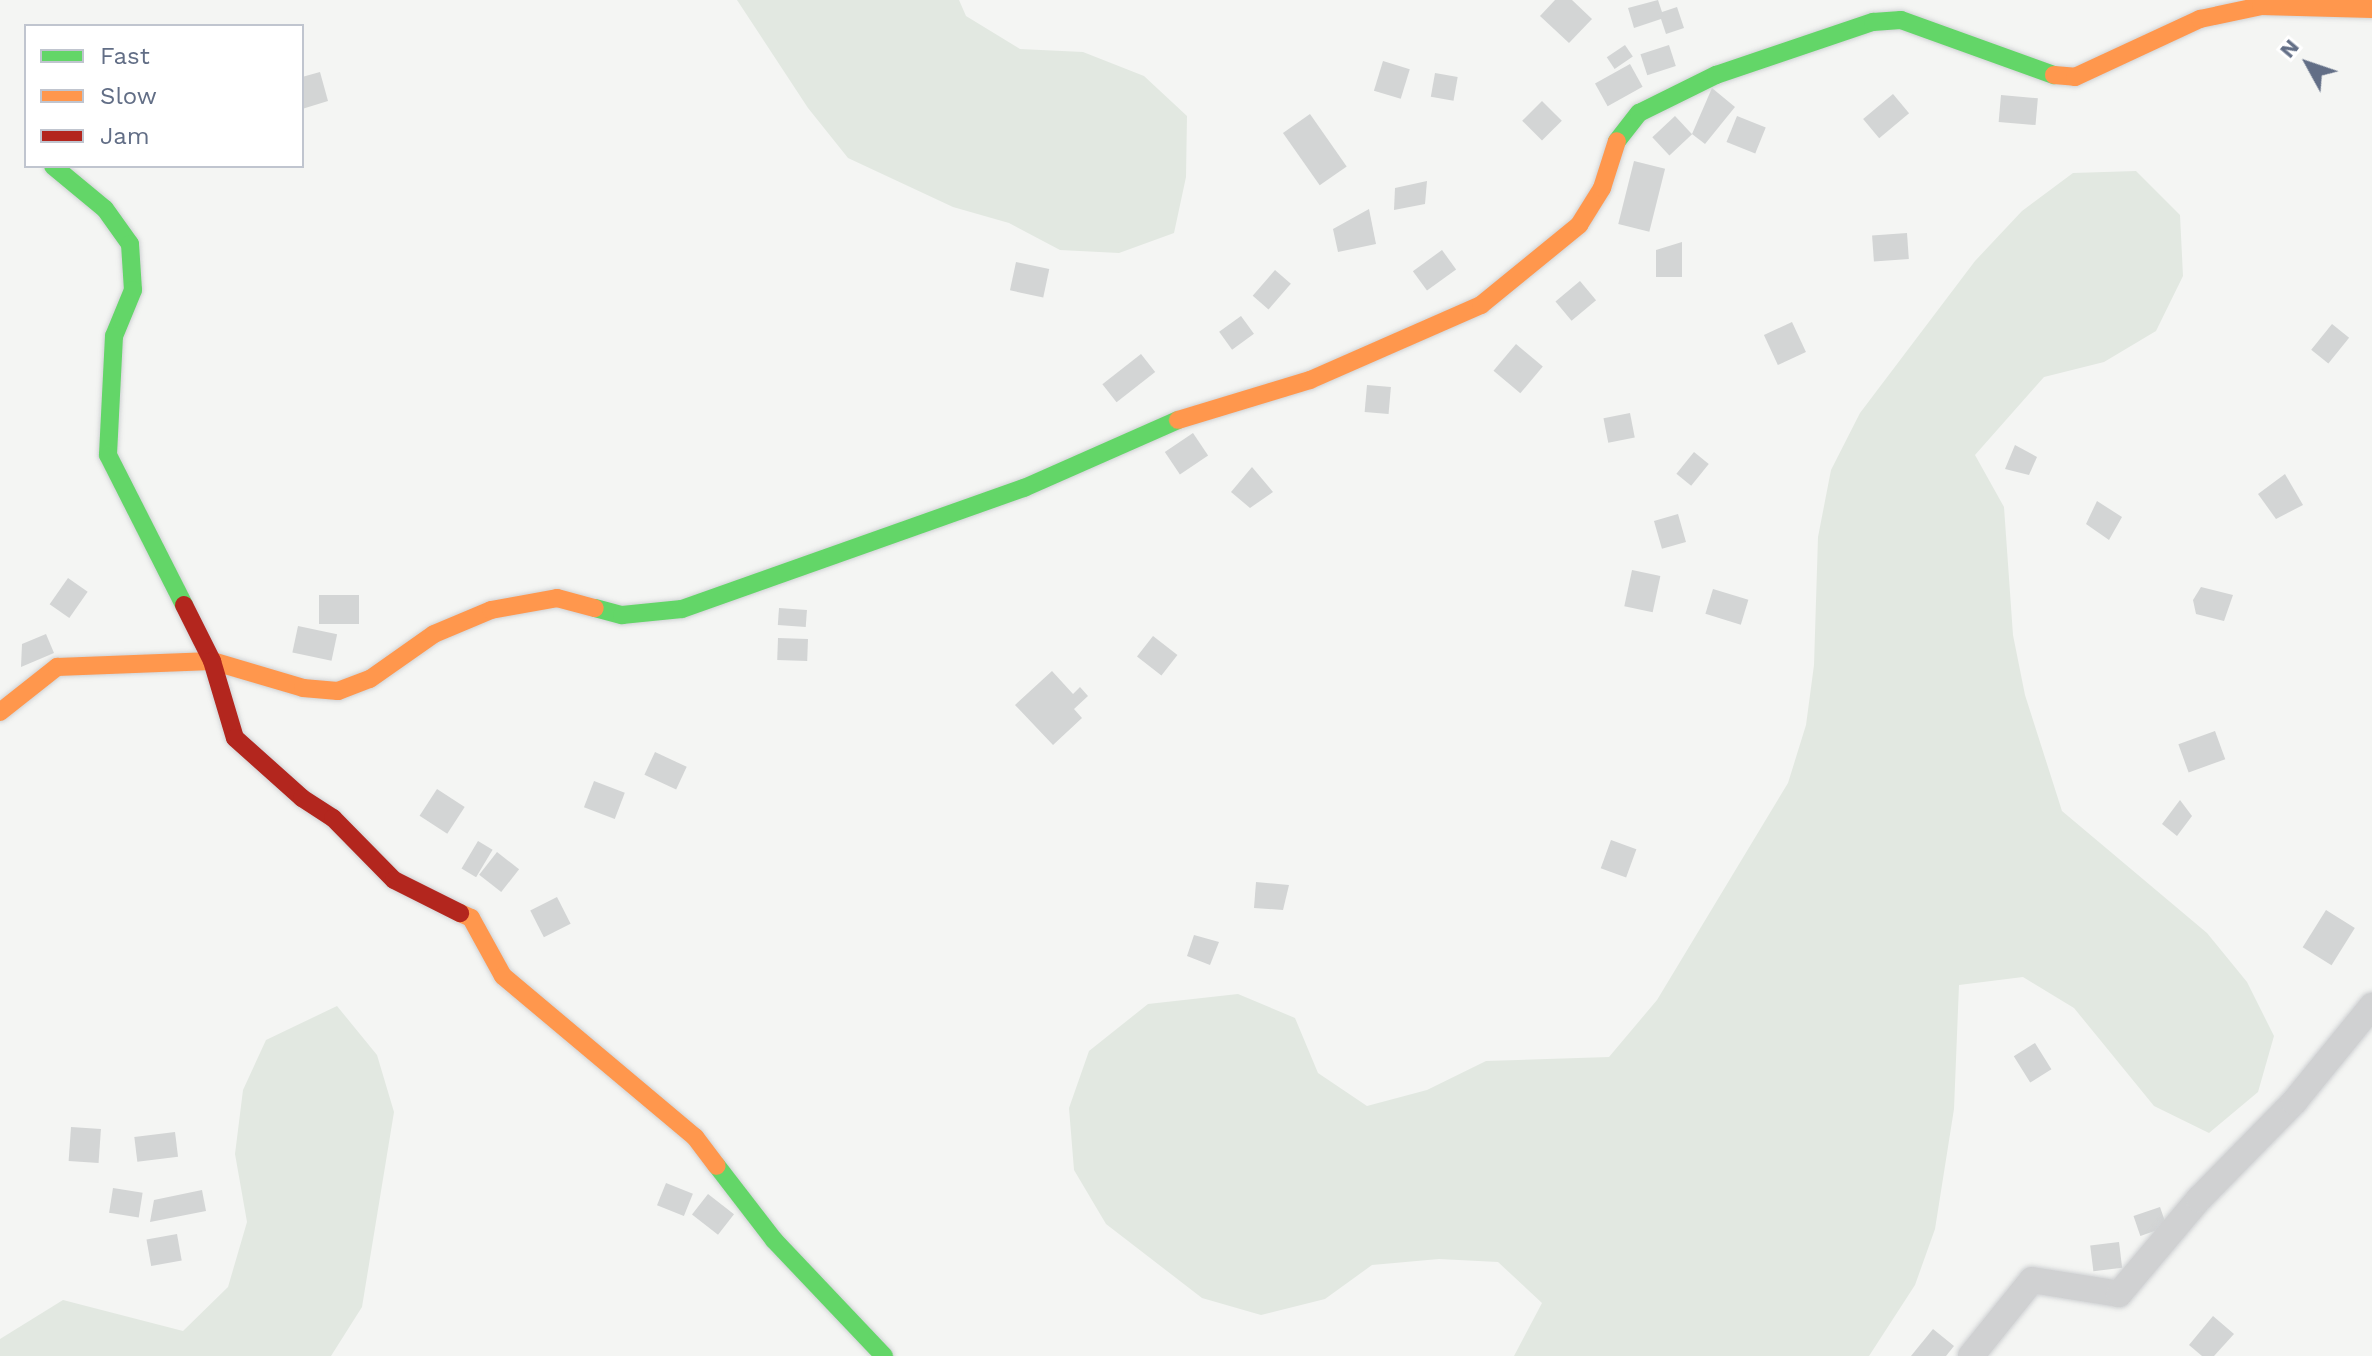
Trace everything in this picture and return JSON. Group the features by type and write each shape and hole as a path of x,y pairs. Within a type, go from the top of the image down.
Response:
{"street":[{"path":"0,712 57,667 212,661 303,688 338,691 370,679 465,619 530,599 557,598 622,615 682,609 1024,488 1172,422 1298,385 1481,305 1579,225 1602,188 1618,139 1639,113 1716,75 1873,22 1901,20 2039,73 2075,77 2200,19 2261,6 2372,9"},
{"path":"55,168 105,209 130,244 133,290 114,336 108,455 212,661 235,738 302,798 333,818 394,880 471,918 503,976 695,1137 774,1240 884,1356"},
{"path":"1971,1356 2032,1280 2119,1294 2199,1199 2294,1102 2372,1006"}],"shaded area":[{"path":"737,0 959,0 966,16 1020,49 1083,52 1144,76 1187,116 1186,177 1174,233 1119,253 1060,250 1009,223 953,207 848,158 808,108"},
{"path":"2136,171 2180,215 2183,276 2156,331 2104,362 2044,377 1975,455 2004,507 2013,635 2025,695 2062,811 2207,933 2247,982 2274,1036 2258,1092 2209,1133 2154,1106 2074,1008 2023,977 1959,985 1954,1109 1935,1229 1915,1285 1869,1356 1514,1356 1542,1303 1498,1262 1439,1259 1372,1265 1325,1299 1261,1315 1202,1298 1106,1224 1074,1170 1069,1108 1089,1051 1148,1004 1238,994 1295,1018 1318,1073 1367,1106 1427,1090 1486,1061 1609,1057 1657,1000 1788,783 1806,725 1814,665 1818,537 1831,470 1860,413 1975,261 2022,211 2073,173"},
{"path":"337,1006 377,1055 394,1112 362,1307 331,1356 0,1356 0,1339 63,1300 183,1331 228,1287 247,1222 235,1154 243,1090 266,1040"}],"building":[{"path":"1555,0 1572,0 1592,19 1569,43 1540,16"},
{"path":"1658,0 1662,12 1677,7 1684,28 1666,34 1661,19 1634,28 1628,8"},
{"path":"1625,45 1633,57 1615,69 1607,57"},
{"path":"1669,45 1676,66 1647,75 1640,54"},
{"path":"1383,61 1410,69 1401,99 1374,91"},
{"path":"1630,64 1643,87 1608,106 1595,83"},
{"path":"320,72 328,101 304,108 304,76"},
{"path":"1435,73 1458,77 1453,101 1431,97"},
{"path":"1712,88 1735,107 1705,144 1692,134"},
{"path":"1893,94 1909,113 1879,138 1863,119"},
{"path":"2001,95 2038,98 2036,125 1999,122"},
{"path":"1542,101 1562,121 1542,141 1522,121"},
{"path":"1310,114 1347,166 1320,185 1283,133"},
{"path":"1675,116 1692,134 1669,155 1652,137"},
{"path":"1737,116 1766,128 1755,154 1727,142"},
{"path":"1634,161 1665,169 1649,232 1618,224"},
{"path":"1427,181 1425,204 1394,210 1395,188"},
{"path":"1369,209 1376,244 1338,252 1333,229"},
{"path":"1907,233 1909,259 1874,261 1872,235"},
{"path":"1682,242 1682,277 1656,277 1656,250"},
{"path":"1442,250 1456,269 1427,291 1413,271"},
{"path":"1016,262 1049,269 1043,297 1010,290"},
{"path":"1275,270 1291,284 1269,309 1253,296"},
{"path":"1580,281 1596,300 1572,321 1555,302"},
{"path":"1241,316 1254,334 1232,350 1219,332"},
{"path":"1792,322 1806,352 1778,365 1764,335"},
{"path":"2332,324 2349,338 2328,363 2311,350"},
{"path":"1516,344 1543,366 1520,393 1494,371"},
{"path":"1141,354 1155,372 1117,402 1102,384"},
{"path":"1367,385 1391,387 1389,414 1365,412"},
{"path":"1630,413 1635,438 1608,443 1603,418"},
{"path":"1193,433 1208,455 1180,474 1165,452"},
{"path":"2015,445 2037,457 2029,475 2005,469"},
{"path":"1694,452 1709,464 1691,486 1676,474"},
{"path":"1252,467 1273,492 1250,508 1231,492"},
{"path":"2285,474 2303,505 2276,519 2258,494"},
{"path":"2097,501 2122,517 2109,540 2086,524"},
{"path":"1678,514 1686,542 1662,549 1654,521"},
{"path":"1632,570 1660,576 1653,612 1624,606"},
{"path":"68,578 88,592 69,618 50,604"},
{"path":"2201,587 2233,595 2224,621 2196,614 2193,600"},
{"path":"1713,589 1748,600 1741,625 1705,614"},
{"path":"319,595 359,595 359,624 319,624"},
{"path":"779,608 807,610 806,627 778,625"},
{"path":"298,626 337,634 332,661 292,652"},
{"path":"46,634 54,653 21,667 22,644"},
{"path":"1153,636 1177,655 1161,676 1137,656"},
{"path":"778,638 808,639 807,661 777,660"},
{"path":"1052,671 1073,694 1080,687 1088,696 1074,709 1082,718 1053,745 1015,705"},
{"path":"2215,731 2225,759 2189,773 2178,744"},
{"path":"655,752 687,767 676,789 644,775"},
{"path":"594,781 625,793 615,819 584,807"},
{"path":"437,789 465,807 447,834 420,816"},
{"path":"2180,800 2192,816 2177,836 2162,824"},
{"path":"1611,840 1636,849 1626,877 1601,868"},
{"path":"478,841 493,850 476,877 462,868"},
{"path":"497,852 519,869 501,892 479,875"},
{"path":"1256,882 1289,885 1283,910 1254,908"},
{"path":"557,897 571,924 544,937 530,911"},
{"path":"2326,910 2355,928 2332,965 2303,947"},
{"path":"1194,935 1219,942 1210,965 1187,956"},
{"path":"2035,1043 2051,1069 2030,1083 2014,1056"},
{"path":"71,1127 101,1129 99,1163 69,1161"},
{"path":"175,1132 178,1157 137,1162 134,1137"},
{"path":"666,1183 693,1194 684,1216 657,1205"},
{"path":"113,1188 143,1193 139,1217 109,1213"},
{"path":"202,1190 206,1211 150,1222 154,1200"},
{"path":"708,1194 734,1214 718,1235 692,1214"},
{"path":"2160,1207 2167,1227 2140,1236 2134,1216"},
{"path":"177,1234 182,1261 151,1266 146,1239"},
{"path":"2119,1242 2122,1268 2093,1271 2090,1246"},
{"path":"2213,1316 2234,1334 2214,1356 2202,1356 2189,1345"},
{"path":"1933,1329 1954,1346 1946,1356 1911,1356"}],"traffic: fast":[{"path":"1617,141 1639,113 1716,75 1873,22 1901,20 2054,75"},
{"path":"55,168 105,209 130,244 133,290 114,336 108,455 184,605"},
{"path":"595,608 622,615 682,609 1024,488 1178,420"},
{"path":"717,1166 774,1240 884,1356"}],"traffic: slow":[{"path":"2054,75 2075,77 2200,19 2261,6 2372,9"},
{"path":"1178,420 1310,380 1481,305 1579,225 1602,188 1617,141"},
{"path":"0,712 57,667 212,661 303,688 338,691 370,679 434,634 491,610 557,598 595,608"},
{"path":"460,913 471,918 503,976 695,1137 717,1166"}],"traffic: jam":[{"path":"184,605 212,661 235,738 302,798 333,818 394,880 460,913"}]}
